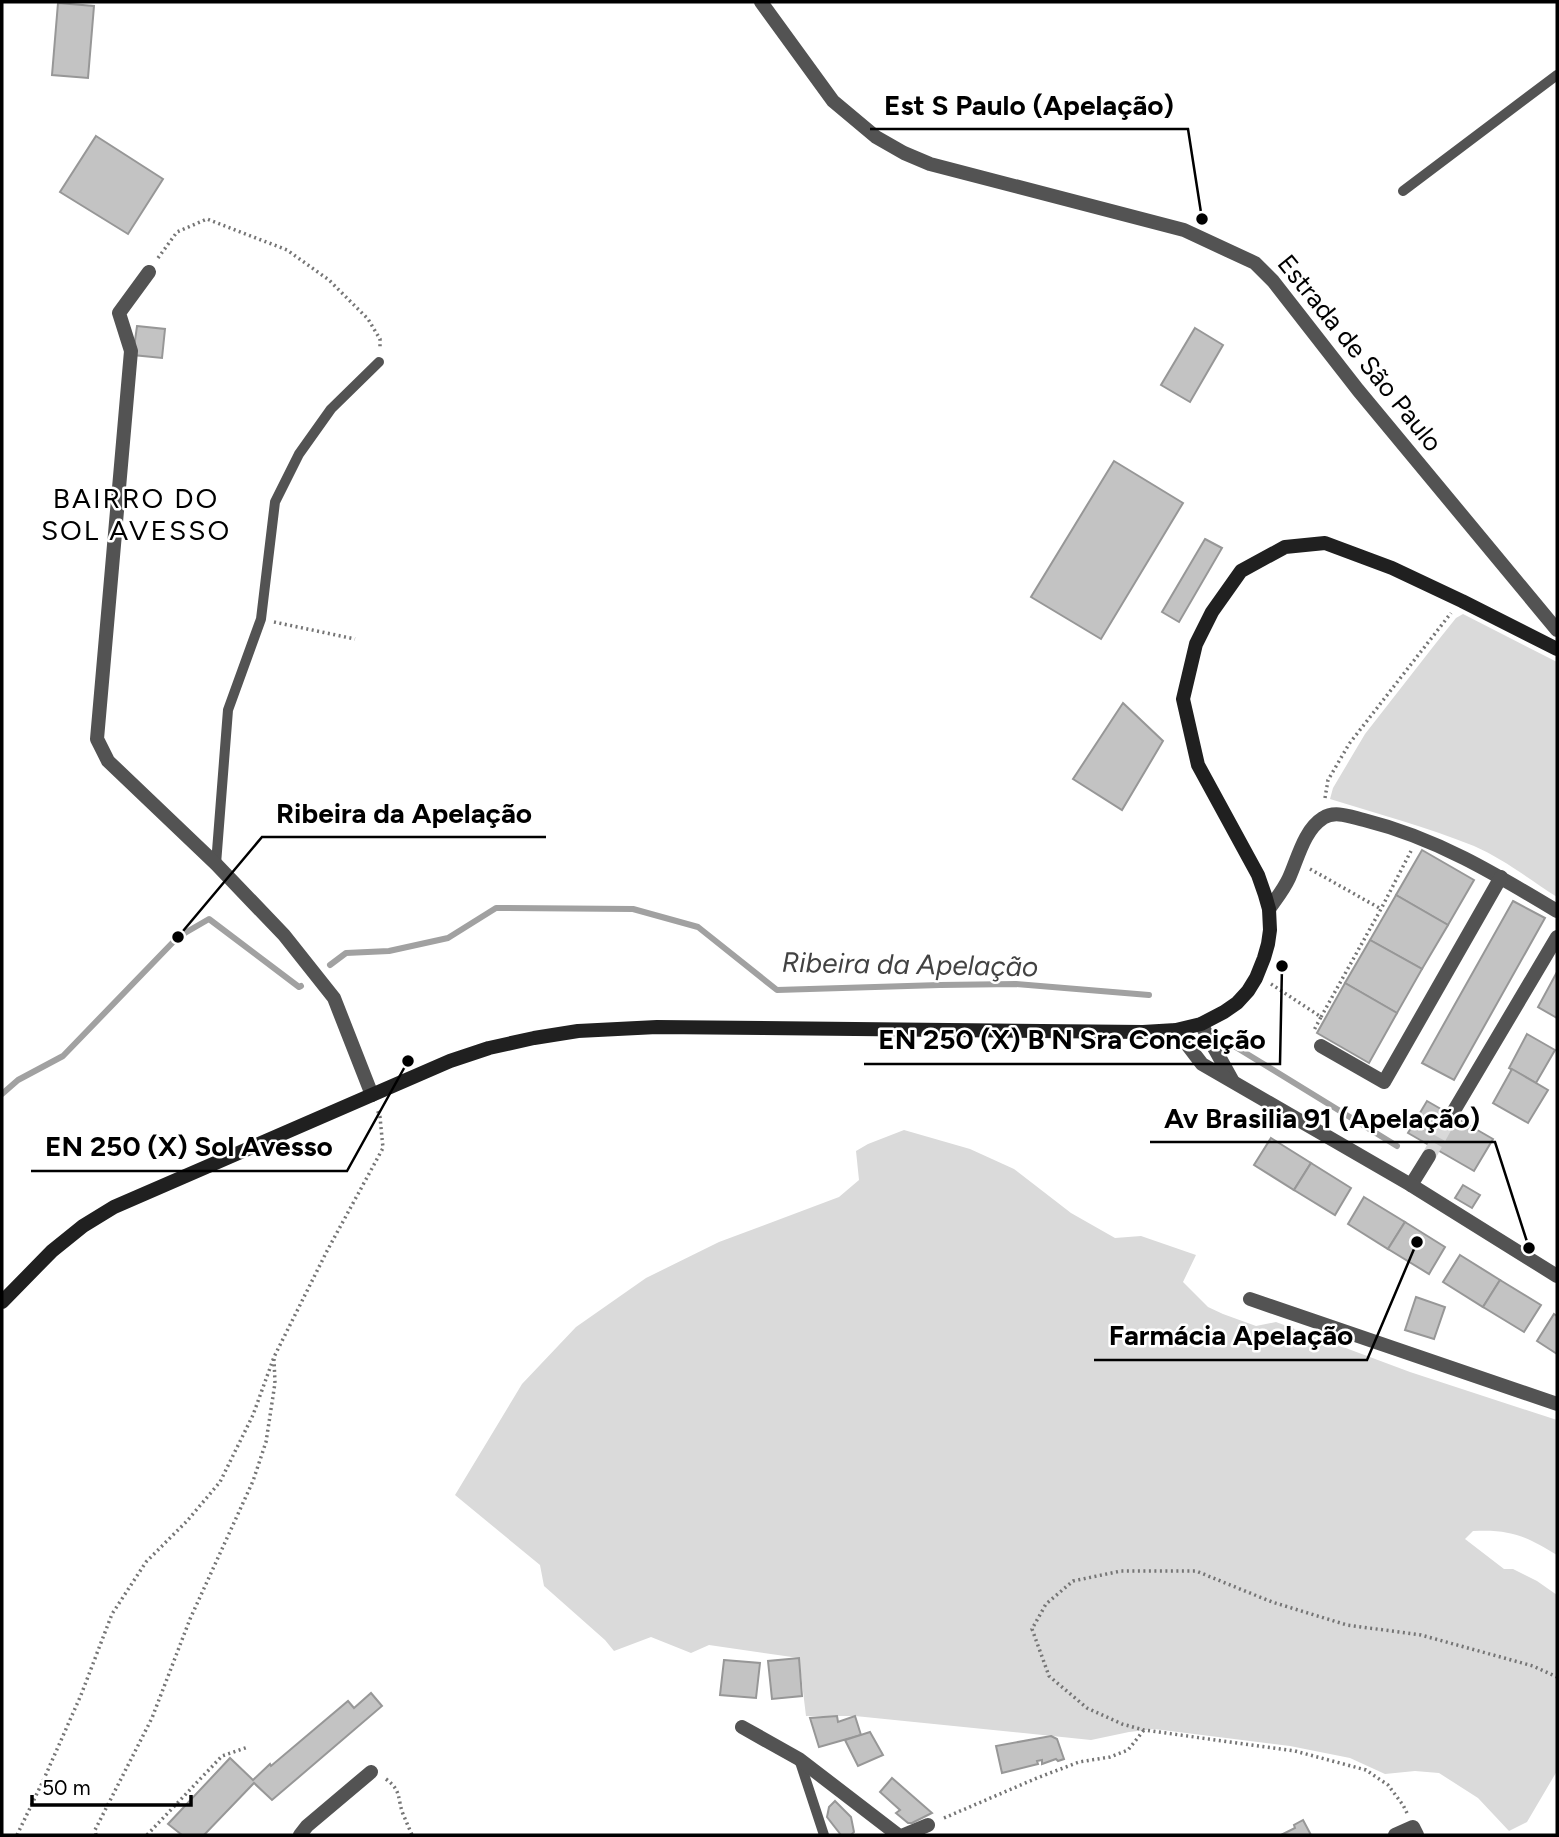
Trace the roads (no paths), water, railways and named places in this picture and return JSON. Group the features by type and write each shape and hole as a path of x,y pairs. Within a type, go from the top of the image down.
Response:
{"main road":[{"path":"2,1302 52,1251 83,1226 114,1207 450,1061 489,1048 578,1031 618,1028 1143,1032 1176,1030 1201,1024 1237,1003 1248,991 1264,958 1270,930 1269,909 1258,874 1198,765 1183,699 1196,644 1212,612 1241,571 1285,547 1325,543 1392,569 1557,649"}],"street":[{"name":"Estrada de São Paulo","path":"761,2 832,101 876,137 904,153 930,164 1184,230 1255,263 1273,281 1358,390 1557,629"},
{"path":"149,272 118,313 131,351 97,739 108,761 216,864 284,935 334,998 372,1095"},
{"path":"1269,909 1288,880 1314,825 1330,814 1340,814 1397,828 1453,851 1557,911"},
{"path":"1321,1046 1384,1082 1501,877"},
{"path":"1452,1114 1557,937"},
{"path":"1201,1024 1233,1081"},
{"path":"1176,1030 1202,1064 1411,1185 1557,1276"},
{"path":"1411,1185 1429,1156"},
{"path":"1250,1299 1557,1404"},
{"path":"742,1727 799,1759 898,1835"},
{"path":"300,1835 371,1772"},
{"path":"904,1835 928,1825"},
{"path":"1395,1835 1415,1831"}],"lane":[{"path":"1403,191 1557,75"},
{"path":"216,864 228,710 261,620 275,502 299,454 331,410 379,362"},
{"path":"799,1759 824,1835"}],"waterway":[{"name":"Ribeira da Apelação","path":"330,965 346,953 389,951 448,938 496,908 633,909 698,927 777,990 1016,984 1149,995"},
{"name":"Ribeira da Apelação","path":"2,1094 18,1080 63,1056 178,937 209,919 301,986"},
{"name":"Ribeira da Apelação","path":"1234,1046 1397,1146"}],"tunnel":[{"path":"1429,1156 1452,1114"}],"place":[{"name":"Est S Paulo (Apelação)","path":"1202,219"},
{"name":"Ribeira da Apelação","path":"178,937"},
{"name":"EN 250 (X) B N Sra Conceição","path":"1282,966"},
{"name":"EN 250 (X) Sol Avesso","path":"408,1061"},
{"name":"Farmácia Apelação","path":"1417,1242"},
{"name":"Av Brasilia 91 (Apelação)","path":"1529,1248"}],"district":[{"name":"BAIRRO DO SOL AVESSO","path":"136,514"}]}
